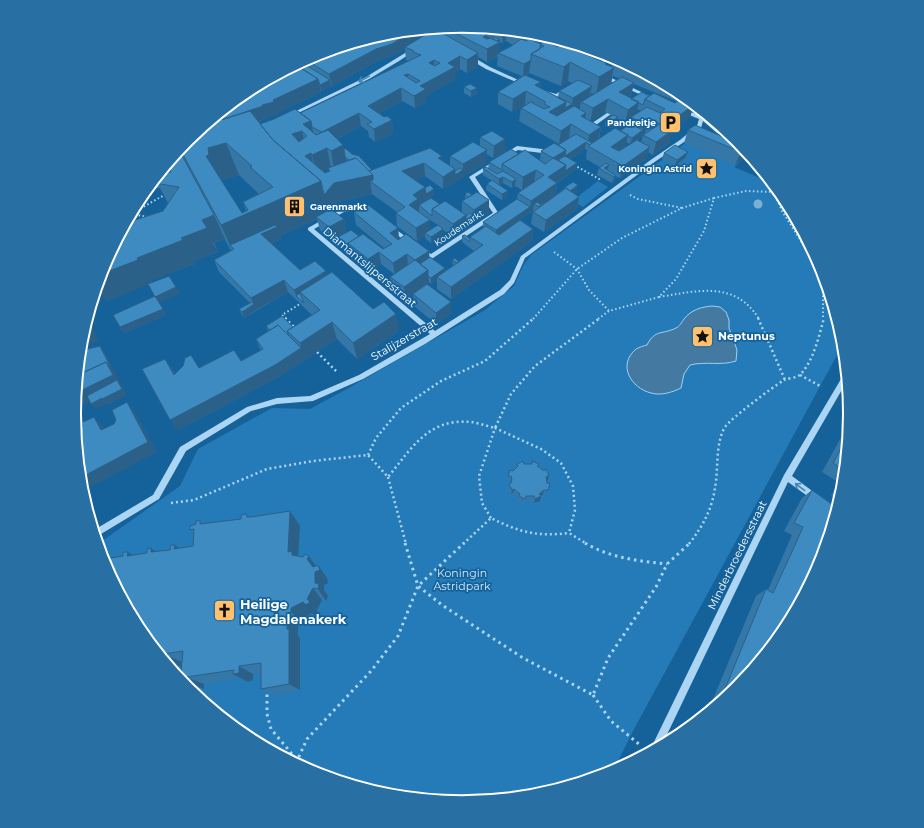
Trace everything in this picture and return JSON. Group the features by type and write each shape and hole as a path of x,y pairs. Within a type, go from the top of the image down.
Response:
{"street":[{"path":"287,116 355,84 398,61 416,48"},
{"path":"463,54 488,68 530,86"},
{"path":"604,61 592,71 655,99"},
{"path":"537,88 557,96 574,84"},
{"path":"636,96 642,93"},
{"path":"682,110 697,114"},
{"path":"580,133 609,114"},
{"name":"Stalijzerstraat","path":"156,497 183,449 242,413 277,400 310,398 348,383 435,335 502,292 512,281 523,258 542,242 682,141 699,127 702,119"},
{"name":"Koudemarkt","path":"388,226 430,257 496,214 472,177 517,148 551,152 556,148"},
{"name":"Diamantslijpersstraat","path":"376,216 370,212 355,208 342,211 310,229 435,335"},
{"name":"Minderbroedersstraat","path":"660,740 787,477 842,384"},
{"path":"787,477 823,504"},
{"path":"99,530 156,497"}],"path":[{"path":"538,40 547,45 545,46"},
{"path":"573,164 616,189 638,199 682,208"},
{"path":"141,208 172,191"},
{"path":"368,455 376,438 401,408 441,381 485,361 529,324 577,269 622,238 682,208 714,198 746,191 771,192"},
{"path":"659,297 676,279 704,231 714,198"},
{"path":"777,200 782,211 805,247"},
{"path":"137,215 154,218"},
{"path":"542,242 577,269 589,290 609,311"},
{"path":"667,564 627,559 592,547 570,533 547,536 518,532 491,518 482,503 480,476 495,428 511,394 535,366 609,311 659,297 701,292 725,291 736,294 746,300 754,310 761,323 785,380"},
{"path":"594,695 608,658 656,587 667,564 688,544 702,527 711,506 714,494 720,440 725,428 736,416 785,380 800,375 807,364 819,338 824,316 824,295"},
{"path":"296,330 282,315 300,304"},
{"path":"317,352 348,383"},
{"path":"800,375 836,395"},
{"path":"388,476 424,434 445,423 470,422 495,428 541,450 561,463 573,486 575,510 570,533"},
{"path":"368,455 388,476 395,507 418,586 442,605 523,658 594,695 611,721 644,748"},
{"path":"156,497 166,504 194,500 267,469 314,461 368,455"},
{"path":"298,758 307,739 371,671 398,636 418,586 491,518"},
{"path":"267,686 268,714 271,729 291,755"}],"green space":[{"name":"Koningin Astridpark","path":"691,139 742,160 734,167 761,178 779,202 804,245 814,268 830,315 838,353 618,762 584,775 536,788 512,792 462,795 412,792 388,788 340,775 293,756 250,731 230,716 193,683 176,665 145,626 132,604 120,583 103,541 180,486 198,449 272,408 310,409 485,310 514,286 523,266 531,255"},
{"path":"598,181 608,187 583,207 572,201"}],"shaded area":[{"path":"712,306 720,307 726,312 729,320 729,328 737,350 736,361 690,365 684,374 681,388 663,394 651,393 644,390 632,381 627,369 630,355 636,349 647,345 656,334 677,327 693,311"}],"building":[{"path":"456,33 485,34 487,35 483,37 500,42 487,49"},
{"path":"443,34 478,53 467,60 460,56 448,63 455,67 420,86 426,89 414,96 401,88 368,106 384,117 387,116 392,120 374,129 367,124 372,122 359,113 322,132 312,127 311,121 300,113 421,55 413,52 414,51 405,47 425,35","holes":["434,60 440,63 435,66 429,63","408,74 420,81 416,83 404,75"]},
{"path":"494,37 500,40 497,41 491,38"},
{"path":"402,38 392,44 376,49 329,74 312,64 363,46"},
{"path":"521,39 526,41 529,39 541,44 540,49 531,54 531,60 524,64 498,53 510,47"},
{"path":"544,42 558,47 559,46 577,51 614,68 599,77 570,62 564,67 531,54 544,46 540,45"},
{"path":"307,66 330,80 320,85 318,79 301,68"},
{"path":"301,68 318,79 273,100 274,102 221,119 250,97"},
{"path":"525,75 541,82 535,85 566,102 549,112 557,116 574,106 586,113 581,116 601,127 589,135 571,124 561,131 521,108 531,102 544,109 550,107 544,104 546,102 526,91 513,99 498,92"},
{"path":"622,77 634,83 619,92 639,102 628,110 608,99 593,108 581,102"},
{"path":"578,80 592,86 573,98 559,91"},
{"path":"470,84 477,88 471,91 464,87"},
{"path":"642,92 649,96 645,99 643,105 631,99"},
{"path":"654,93 675,103 678,100 689,108 664,126 673,130 656,142 643,135 660,124 651,119 644,124 631,117 647,107 660,113 665,109 645,99"},
{"path":"558,97 572,104 565,108 566,102"},
{"path":"295,109 311,121 303,124 316,135 328,130 343,145 331,151 327,148 312,155 311,153 305,156 325,173 330,171 328,168 356,158 373,175 334,183 324,195 321,181 273,140 260,124","holes":["302,131 307,136 299,142 292,134"]},
{"path":"250,111 273,140 321,181 221,225 183,155 221,119","holes":["226,143 252,166 250,167 273,187 243,202 248,210 242,213 206,156 209,155 208,148"]},
{"path":"613,115 618,117 611,122 606,119"},
{"path":"630,124 643,130 632,138 620,131"},
{"path":"695,125 722,136 735,150 688,130"},
{"path":"615,128 628,135 611,147 619,151 637,140 650,147 623,166 588,146"},
{"path":"492,131 505,139 494,146 480,137"},
{"path":"576,134 592,143 590,145 586,142 565,156 566,150 558,145"},
{"path":"473,142 487,150 463,164 450,156"},
{"path":"554,143 566,150 553,158 541,151"},
{"path":"675,145 688,152 677,160 664,153"},
{"path":"345,148 352,154 359,156 372,170 369,171 356,158 349,160 345,157"},
{"path":"430,148 442,156 438,158 455,169 443,177 424,163 402,171 425,187 413,195 418,199 409,205 430,220 416,228 396,213 405,207 370,181 373,180 373,175 369,171"},
{"path":"511,149 519,154 502,164 502,170 489,162"},
{"path":"525,150 545,164 553,158 566,165 548,177 557,183 531,201 518,193 544,175 536,170 523,177 502,164"},
{"path":"182,156 214,215 202,220 207,228 181,238 183,240 137,258 138,260 109,271 120,245 133,222 163,211 179,187 159,183 168,173 171,172 170,170"},
{"path":"565,156 577,163 565,171 566,165 558,160"},
{"path":"606,163 609,165 604,168 615,175 614,177 599,168"},
{"path":"486,167 497,174 503,171 516,179 512,182 503,177 499,179 483,168"},
{"path":"460,168 463,170 455,175 455,171"},
{"path":"492,180 508,191 502,194 487,184"},
{"path":"573,182 578,185 570,191 565,187"},
{"path":"430,185 434,189 426,194 425,188"},
{"path":"566,188 579,197 546,220 533,212"},
{"path":"468,192 472,195 468,197 465,194"},
{"path":"477,192 489,200 474,210 462,201"},
{"path":"431,198 440,204 432,209 432,216 419,205"},
{"path":"517,199 530,207 496,230 483,222"},
{"path":"445,201 466,215 453,224 432,209"},
{"path":"537,202 541,205 539,207 534,204"},
{"path":"367,204 398,228 390,233 398,240 406,234 429,251 415,260 407,254 393,263 379,252 368,259 348,243 363,234 383,249 392,244 354,212"},
{"path":"331,209 344,219 329,227 316,217"},
{"path":"470,213 474,216 466,222 466,216"},
{"path":"520,220 533,229 451,287 437,277 483,245 470,237 486,226 499,235"},
{"path":"275,225 277,227 261,234 300,270 315,261 326,271 294,290 284,280 251,298 214,260 234,249 230,245"},
{"path":"438,225 443,229 431,237 425,233"},
{"path":"351,230 359,236 348,243 350,249 336,238"},
{"path":"465,235 470,239 470,242 462,236"},
{"path":"430,257 445,268 431,278 428,276 428,270 420,264"},
{"path":"455,258 459,262 457,263 452,260"},
{"path":"415,260 428,270 404,287 390,277"},
{"path":"332,272 373,309 384,302 396,314 353,343 332,322 300,343 287,331 320,310 300,292"},
{"path":"169,276 176,287 155,297 148,284"},
{"path":"427,284 451,302 436,313 413,294"},
{"path":"300,293 304,303 296,296"},
{"path":"155,296 163,309 120,327 113,315"},
{"path":"252,302 254,304 242,312 239,309"},
{"path":"282,316 293,327 287,331 289,336 278,325 270,330 266,326"},
{"path":"278,325 301,348 275,365 170,420 142,369 165,359 174,375 183,366 185,358 191,355 199,368 234,350 241,361 263,349 256,339"},
{"path":"100,346 111,368 106,362 84,372 86,349"},
{"path":"106,362 113,375 82,390 83,373"},
{"path":"117,380 122,389 91,404 87,396"},
{"path":"127,402 148,442 86,475 82,439 82,427 83,426 81,423 94,417 101,430 114,424 116,420 112,410"},
{"path":"841,447 839,467 833,463"},
{"path":"523,461 524,464 532,464 532,461 539,464 537,466 544,471 546,469 549,475 546,477 547,483 550,484 548,490 544,490 539,494 541,496 535,499 534,496 526,496 525,499 519,496 520,494 514,489 512,490 509,484 512,480 511,476 508,476 510,470 513,471 518,466 517,464"},
{"path":"812,490 832,504 814,560 792,605 764,646 725,689 766,589 773,593 803,527 794,523"},
{"name":"Heilige Magdalenakerk","path":"290,511 288,552 292,551 292,555 303,557 305,554 309,556 307,559 313,567 318,565 320,570 315,572 315,583 319,584 318,589 313,588 307,599 310,602 306,605 303,602 291,608 291,612 287,613 287,629 289,629 289,684 261,689 261,663 239,666 239,673 233,674 234,670 187,677 181,670 183,651 166,654 160,646 145,626 132,604 120,583 109,558 123,556 123,552 128,552 127,556 147,553 147,549 151,548 151,552 170,550 171,545 175,545 174,549 193,546 194,529 190,530 190,526 196,524 196,521 200,520 200,524 241,519 241,515 246,514 247,517"}],"place":[{"name":"Pandreitje","path":"671,123"},
{"name":"Koningin Astrid","path":"707,169"},
{"name":"Garenmarkt","path":"295,207"},
{"name":"Neptunus","path":"703,336"},
{"name":"Heilige Magdalenakerk","path":"224,611"}]}
